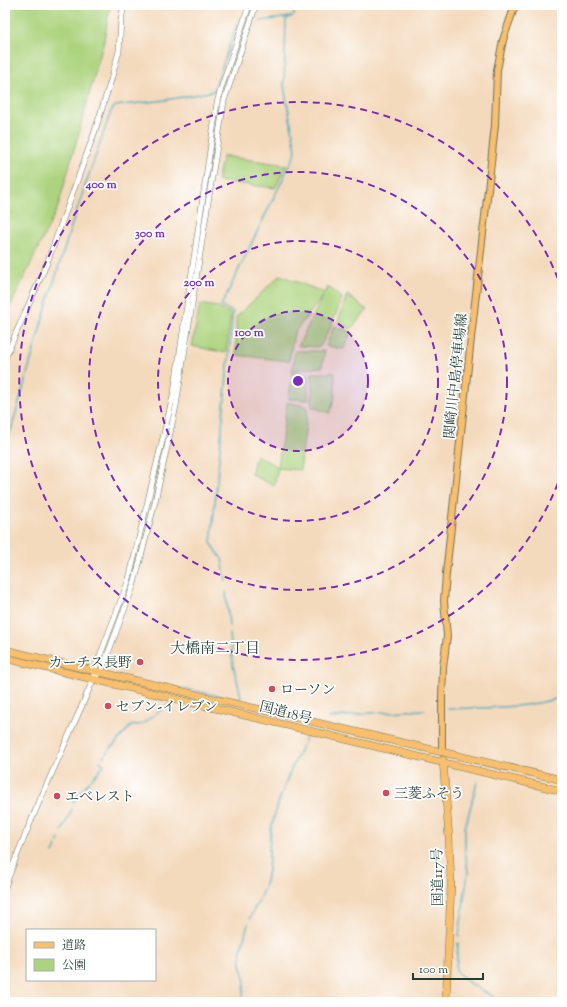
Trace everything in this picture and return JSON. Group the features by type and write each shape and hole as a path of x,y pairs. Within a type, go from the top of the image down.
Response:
{"highway":[{"name":"国道18号","path":"5,650 562,780"},
{"name":"国道18号","path":"5,658 562,791"},
{"name":"国道117号","path":"442,752 451,884 446,1002"}],"main road":[{"name":"関崎川中島停車場線","path":"442,752 443,668 447,636 444,601 446,574 495,125 497,70 503,40 515,5"}],"street":[{"path":"5,358 47,263 94,134 119,50 124,5"},
{"path":"98,671 129,579 174,392 217,102 249,5"},
{"path":"5,887 22,841 62,747 98,671 134,584 156,499 176,406 224,101 256,5"}],"green space":[{"path":"5,5 110,5 104,41 58,207 5,317"},
{"path":"223,156 287,165 275,188 217,181"},
{"path":"280,275 325,293 328,287 342,298 332,324 320,347 298,346 323,296 294,333 289,361 236,355 236,317"},
{"path":"347,295 367,310 351,329 338,322"},
{"path":"200,304 217,307 231,314 226,353 192,346"},
{"path":"334,326 351,332 344,349 326,346"},
{"path":"295,351 325,351 322,367 294,370 308,376 308,400 289,399"},
{"path":"312,373 335,373 335,397 330,413 312,407"},
{"path":"287,402 308,407 300,470 278,468 274,486 251,474 256,455 278,467"}],"waterway":[{"path":"260,21 291,17 294,15 294,8 292,5"},
{"path":"226,581 222,559 211,543 233,312 221,306 296,151 284,86 286,20 288,18"},
{"path":"5,451 71,227 111,111 115,106 166,100 214,91 237,25"},
{"path":"226,592 229,626"},
{"path":"182,688 239,700 241,696 233,665 230,634"},
{"path":"448,709 520,706 562,697"},
{"path":"103,757 131,726 142,724 169,704"},
{"path":"329,718 370,713 425,710"},
{"path":"250,918 266,882 269,864 271,831 278,803 306,738"},
{"path":"73,802 104,765 100,761"},
{"path":"459,936 468,872 465,850 465,828 477,782"},
{"path":"62,831 72,809"},
{"path":"53,853 59,839"},
{"path":"242,1002 245,983 241,963 241,950 248,924"},
{"path":"458,943 456,971 469,983 500,1002"}],"place":[{"name":"カーチス長野","path":"140,662"},
{"name":"ローソン","path":"272,689"},
{"name":"セブン-イレブン","path":"108,706"},
{"name":"三菱ふそう","path":"386,793"},
{"name":"エベレスト","path":"57,796"}],"district":[{"name":"大橋南二丁目","path":"215,648"}]}
